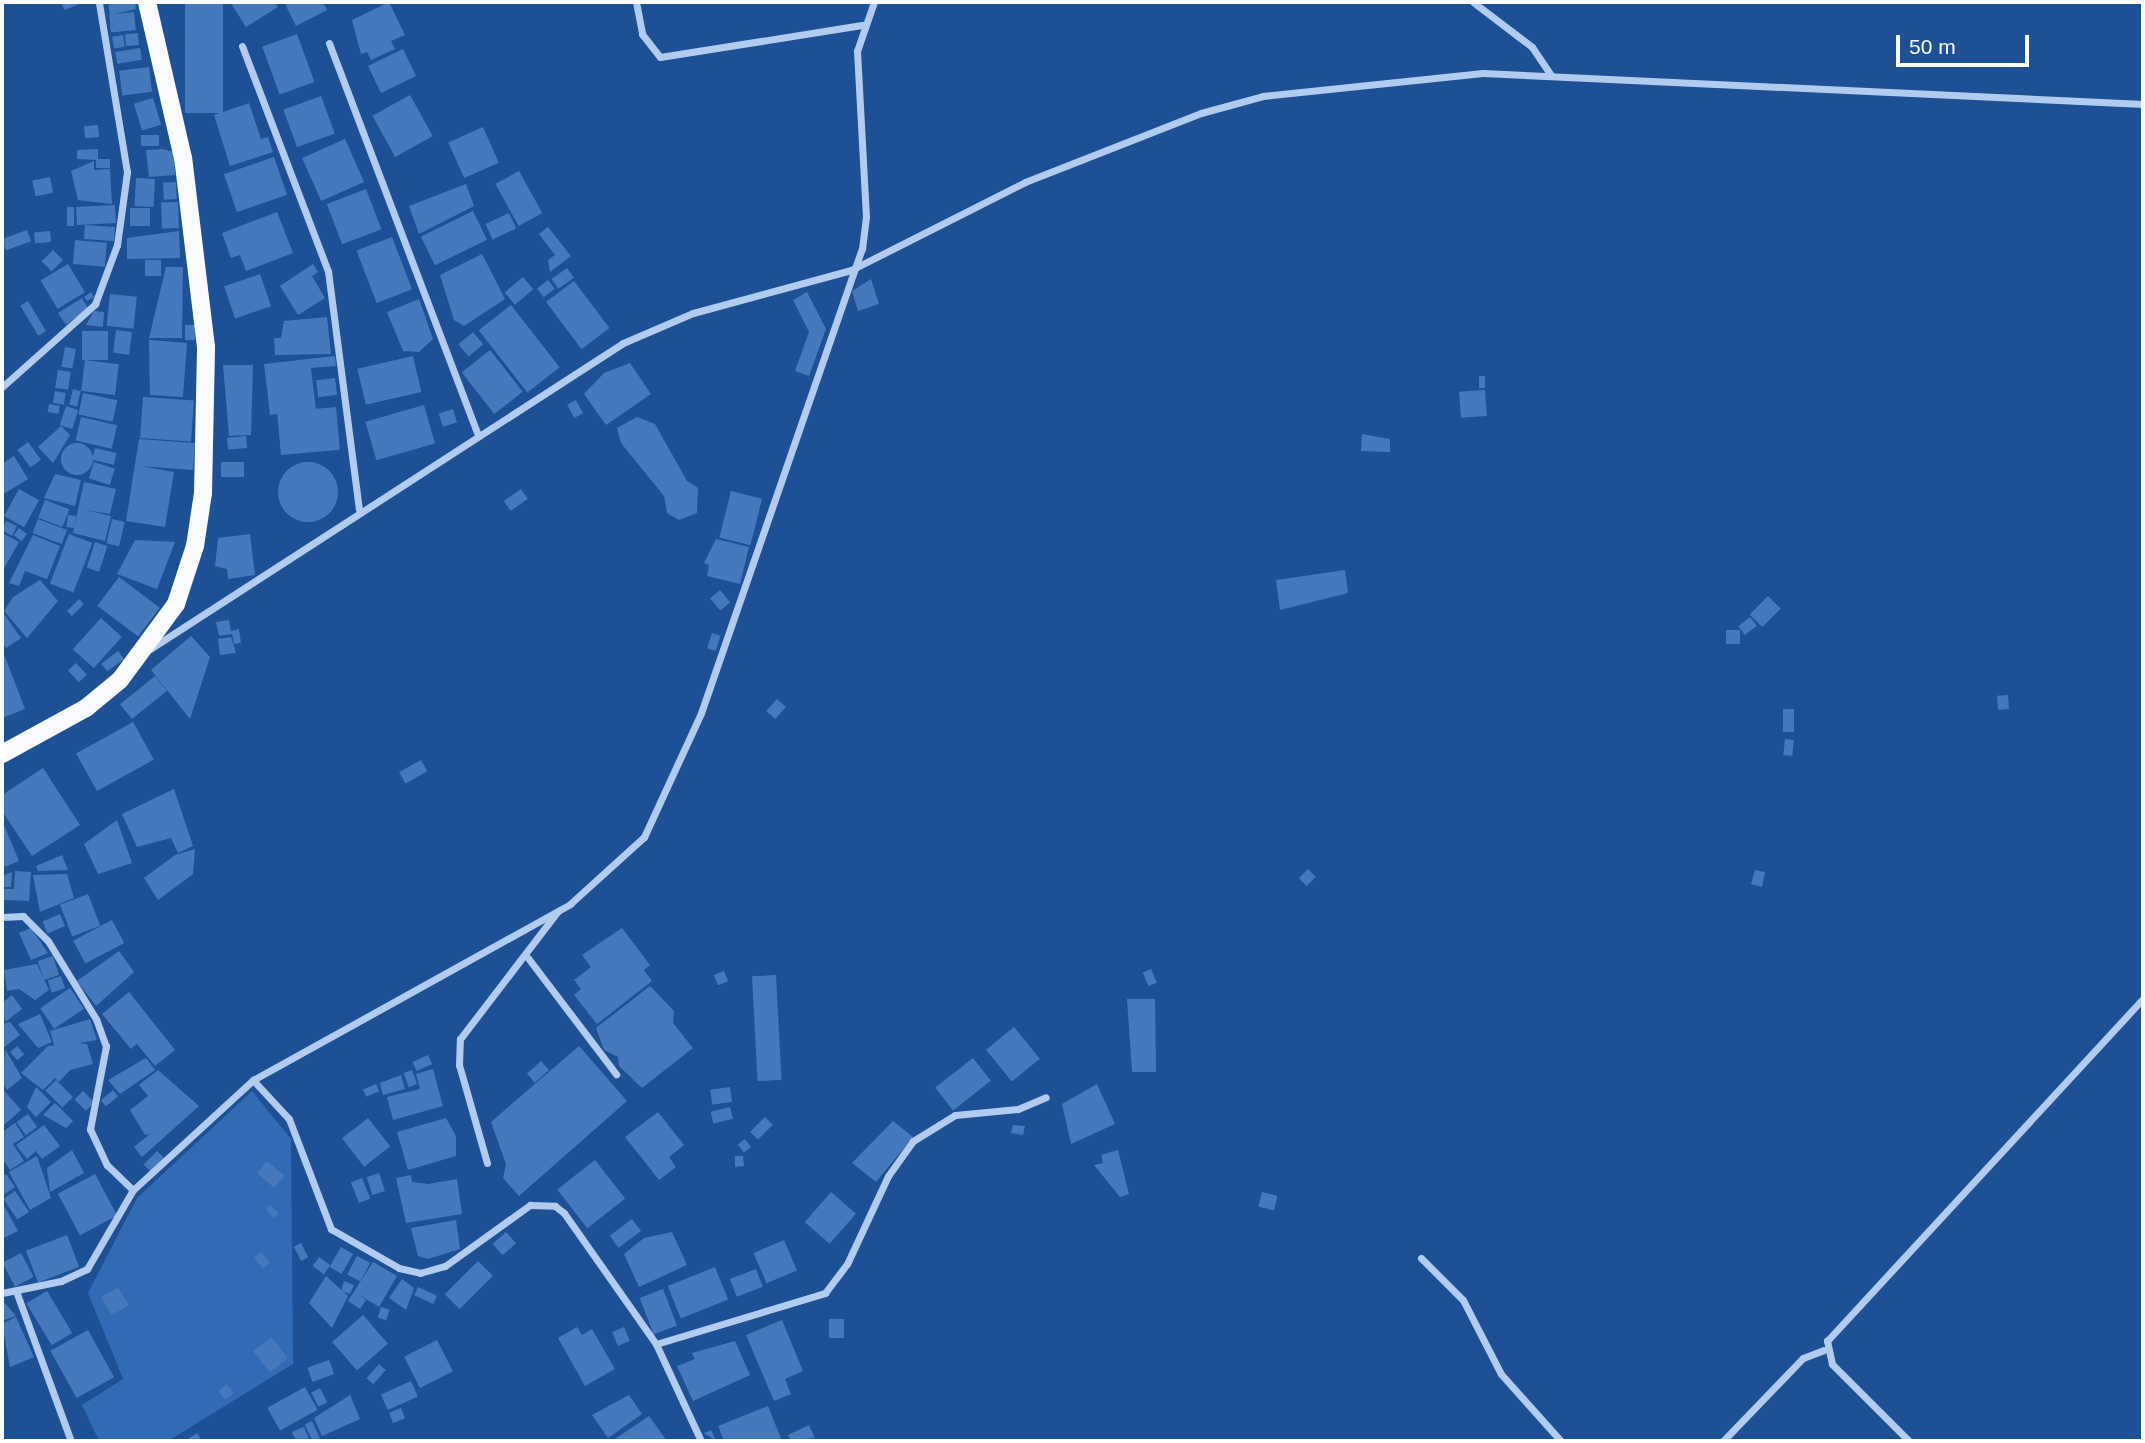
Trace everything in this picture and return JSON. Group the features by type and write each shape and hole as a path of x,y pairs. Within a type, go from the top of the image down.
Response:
{"main road":[{"path":"2,754 86,708 146,651 176,604 195,546 206,346 183,158 146,2"}],"street":[{"path":"2,387 95,304 117,245 127,172 99,2"},
{"path":"636,2 642,34 660,57 863,25"},
{"path":"2,1293 86,1269 133,1190 253,1080 558,911 628,857 659,812 746,587 865,232 856,71 863,25 874,2"},
{"path":"1473,2 1532,47 1551,75"},
{"path":"329,43 477,433"},
{"path":"242,46 328,271 359,509"},
{"path":"146,651 581,365 656,327 851,270 1025,182 1201,113 1263,96 1383,81 1551,75 2143,104"},
{"path":"487,1163 457,1050 467,1027 528,958 558,911"},
{"path":"2,917 23,916 48,942 96,1019 106,1046 90,1129 107,1165 133,1190"},
{"path":"528,958 617,1074"},
{"path":"1723,1441 1804,1358 1824,1350 2143,999"},
{"path":"253,1080 289,1119 326,1220 341,1237 399,1268 432,1271 517,1212 555,1206 575,1224 656,1344 701,1441"},
{"path":"656,1344 825,1293 847,1264 888,1176 913,1140 955,1115 1018,1110 1046,1097"},
{"path":"1421,1258 1463,1300 1501,1374 1561,1441"},
{"path":"16,1291 71,1441"},
{"path":"1824,1350 1909,1441"}],"shaded area":[{"path":"252,1091 291,1139 293,1364 168,1441 99,1441 82,1405 123,1379 88,1293 137,1198"}],"building":[{"path":"60,2 84,2 65,10"},
{"path":"108,2 135,2 136,9 110,15"},
{"path":"185,2 223,2 223,113 185,113"},
{"path":"230,2 275,2 278,7 246,27"},
{"path":"284,2 323,2 327,10 296,26"},
{"path":"389,2 405,35 391,41 395,49 371,60 367,52 361,54 352,20"},
{"path":"134,12 136,30 111,33 109,15"},
{"path":"138,33 139,45 126,46 125,34"},
{"path":"297,34 314,82 280,95 262,47"},
{"path":"123,35 125,47 114,49 112,37"},
{"path":"140,48 142,60 117,64 115,52"},
{"path":"403,49 416,76 381,93 368,66"},
{"path":"149,67 152,92 122,95 119,71"},
{"path":"410,95 433,136 395,157 372,116"},
{"path":"321,96 335,134 297,147 283,110"},
{"path":"153,98 161,125 142,131 134,104"},
{"path":"249,103 261,139 268,137 273,152 230,166 214,115"},
{"path":"98,125 99,137 85,138 84,126"},
{"path":"483,127 499,163 464,178 448,142"},
{"path":"141,135 159,135 159,146 141,146"},
{"path":"345,139 364,182 321,201 302,158"},
{"path":"98,149 98,160 77,159 77,150"},
{"path":"162,149 174,152 175,175 149,177 146,150"},
{"path":"274,157 287,195 237,212 224,174"},
{"path":"96,159 110,159 110,168 96,168"},
{"path":"94,161 94,170 110,169 112,204 78,200 71,171"},
{"path":"519,171 542,213 519,226 495,184"},
{"path":"50,177 53,193 35,196 32,180"},
{"path":"136,178 155,179 154,207 135,206"},
{"path":"176,182 177,199 164,200 163,183"},
{"path":"466,184 474,206 419,234 409,206"},
{"path":"366,189 381,229 342,244 327,204"},
{"path":"178,202 179,228 162,229 161,203"},
{"path":"115,205 116,223 77,225 76,207"},
{"path":"67,207 74,207 74,226 67,226"},
{"path":"130,208 150,208 150,226 130,226"},
{"path":"473,211 487,240 435,265 421,236"},
{"path":"277,212 293,253 246,271 240,255 231,258 222,233"},
{"path":"509,213 516,228 493,239 485,224"},
{"path":"85,225 115,227 114,241 84,239"},
{"path":"548,227 571,256 550,272 548,260 555,255 539,234"},
{"path":"27,230 31,241 6,251 2,239"},
{"path":"50,231 51,242 35,243 34,232"},
{"path":"179,231 180,258 127,259 127,238"},
{"path":"392,237 412,289 377,303 357,251"},
{"path":"75,240 107,243 105,267 73,264"},
{"path":"53,250 63,260 52,271 42,261"},
{"path":"482,254 505,299 464,326 454,320 440,275"},
{"path":"145,260 161,260 161,276 145,276"},
{"path":"68,264 85,292 58,309 41,280"},
{"path":"313,264 318,272 312,276 325,298 298,315 280,286"},
{"path":"166,267 183,267 182,338 149,338"},
{"path":"567,268 574,278 558,289 551,279"},
{"path":"260,274 271,306 235,319 224,286"},
{"path":"523,277 533,289 515,305 505,292"},
{"path":"871,279 879,304 858,311 852,291"},
{"path":"548,280 555,289 544,297 537,289"},
{"path":"574,281 610,328 582,349 546,302"},
{"path":"91,292 94,297 87,301 84,297"},
{"path":"807,292 826,329 809,376 795,371 809,332 793,300"},
{"path":"110,294 137,297 134,329 107,326"},
{"path":"82,298 88,308 66,325 58,313"},
{"path":"419,299 433,339 419,352 403,351 387,312"},
{"path":"28,301 46,331 38,336 20,306"},
{"path":"511,305 560,367 527,392 479,330"},
{"path":"94,311 104,312 103,327 86,325"},
{"path":"327,317 331,354 275,355 274,338 281,338 284,321"},
{"path":"185,325 195,325 195,340 185,340"},
{"path":"116,330 132,332 129,355 113,353"},
{"path":"82,331 108,331 108,360 82,360"},
{"path":"473,332 483,344 469,356 458,344"},
{"path":"149,340 187,343 183,397 150,395"},
{"path":"65,347 76,349 72,369 62,367"},
{"path":"490,350 523,392 494,414 462,372"},
{"path":"335,356 336,366 311,368 316,410 270,415 264,364"},
{"path":"413,356 421,392 366,405 357,369"},
{"path":"85,360 119,364 115,395 81,391"},
{"path":"630,363 651,394 606,425 584,394 604,373"},
{"path":"223,365 253,365 251,435 229,436"},
{"path":"58,370 71,372 68,390 55,388"},
{"path":"1479,376 1485,376 1485,388 1479,388"},
{"path":"335,378 337,395 318,397 316,380"},
{"path":"73,389 81,391 77,406 69,405"},
{"path":"1485,390 1487,416 1461,418 1459,392"},
{"path":"55,391 66,393 64,405 53,403"},
{"path":"83,393 117,400 113,422 78,415"},
{"path":"143,397 194,401 191,441 140,438"},
{"path":"576,400 583,413 574,418 567,405"},
{"path":"49,404 60,406 58,414 48,412"},
{"path":"424,405 435,443 376,460 365,422"},
{"path":"66,406 78,410 72,429 60,425"},
{"path":"336,407 340,450 281,455 277,412"},
{"path":"453,409 457,422 443,427 439,413"},
{"path":"81,417 117,425 112,449 76,440"},
{"path":"637,417 655,424 687,481 698,488 697,513 679,520 667,513 664,496 621,443 617,428"},
{"path":"61,426 70,435 53,463 38,447"},
{"path":"1362,434 1390,439 1390,452 1361,451"},
{"path":"246,436 247,448 228,450 227,438"},
{"path":"139,439 195,443 193,470 140,466 174,472 165,527 126,521"},
{"path":"28,442 41,460 30,467 17,450"},
{"path":"77,443 88,448 93,459 88,470 77,475 66,470 61,459 66,448"},
{"path":"95,448 116,453 114,465 92,460"},
{"path":"14,456 28,479 2,495 2,464"},
{"path":"94,462 115,469 110,485 89,478"},
{"path":"221,462 244,462 244,477 221,477"},
{"path":"302,462 314,462 333,475 338,492 336,504 325,517 314,522 302,522 283,509 278,498 278,486 291,467"},
{"path":"55,474 81,480 75,506 44,498"},
{"path":"84,482 116,489 110,514 85,510 111,516 105,541 73,533"},
{"path":"19,489 39,500 24,527 4,516"},
{"path":"521,489 528,499 511,511 504,501"},
{"path":"731,491 762,499 750,545 719,538"},
{"path":"45,500 69,509 62,527 38,518"},
{"path":"68,515 76,516 74,528 67,527"},
{"path":"38,519 67,530 62,544 33,533"},
{"path":"112,519 125,522 119,546 106,543"},
{"path":"6,521 17,526 12,536 2,530"},
{"path":"19,528 27,534 22,541 14,535"},
{"path":"2,533 19,542 2,572"},
{"path":"69,534 92,543 73,592 50,583"},
{"path":"250,534 255,575 228,579 227,569 215,566 218,538"},
{"path":"33,535 60,546 47,579 25,571 19,586 9,583"},
{"path":"716,539 749,547 740,584 707,576 709,565 704,563"},
{"path":"135,540 175,542 157,589 117,574"},
{"path":"95,542 107,546 99,572 87,568"},
{"path":"1345,570 1348,593 1280,610 1276,580"},
{"path":"119,577 160,608 138,636 97,606"},
{"path":"40,580 58,601 27,638 4,611 13,597"},
{"path":"720,590 730,602 720,611 710,598"},
{"path":"1768,596 1781,609 1762,627 1750,614"},
{"path":"79,599 84,604 72,616 67,611"},
{"path":"2,611 21,638 6,648 2,642"},
{"path":"1750,617 1757,626 1745,635 1738,626"},
{"path":"101,618 122,637 94,668 73,649"},
{"path":"229,620 231,631 239,629 241,643 234,644 232,634 219,636 216,622"},
{"path":"1726,630 1740,630 1740,644 1726,644"},
{"path":"712,633 721,636 716,651 707,648"},
{"path":"191,636 210,657 190,719 151,670"},
{"path":"231,637 236,653 220,655 218,639"},
{"path":"2,649 25,709 2,718"},
{"path":"118,651 124,659 107,672 101,664"},
{"path":"76,663 87,675 79,682 68,671"},
{"path":"155,676 167,691 132,719 120,704"},
{"path":"2008,695 2009,709 1998,710 1997,696"},
{"path":"777,699 786,707 775,719 766,711"},
{"path":"1783,709 1794,709 1794,732 1783,732"},
{"path":"133,722 154,760 97,791 76,754"},
{"path":"1785,739 1794,740 1792,756 1783,755"},
{"path":"421,760 427,771 405,783 399,772"},
{"path":"43,768 80,825 32,856 2,811 2,795"},
{"path":"174,789 193,846 178,853 171,838 137,847 122,814"},
{"path":"2,820 19,861 2,868"},
{"path":"117,820 132,863 98,874 84,844"},
{"path":"195,849 193,874 158,900 144,878 175,855"},
{"path":"62,855 68,870 38,871 36,866"},
{"path":"1308,869 1316,877 1307,886 1299,878"},
{"path":"1755,870 1765,872 1762,887 1751,884"},
{"path":"15,871 31,872 29,901 2,900 2,889 14,889"},
{"path":"12,872 11,887 2,887 2,876"},
{"path":"67,874 74,898 40,912 33,875"},
{"path":"88,894 100,926 72,936 60,905"},
{"path":"60,914 65,926 48,933 43,921"},
{"path":"112,920 124,943 85,964 73,941"},
{"path":"31,928 48,953 31,960 19,933"},
{"path":"622,928 650,965 644,970 652,981 597,1024 574,995 581,989 574,980 591,967 582,955"},
{"path":"119,951 134,972 96,1006 77,981"},
{"path":"53,956 59,975 44,980 38,961"},
{"path":"37,964 49,990 35,1000 19,989 7,991 4,970"},
{"path":"1151,969 1157,983 1149,986 1143,973"},
{"path":"724,971 728,981 718,985 714,975"},
{"path":"776,975 781,1080 758,1081 752,976"},
{"path":"61,976 65,988 52,993 48,980"},
{"path":"650,986 674,1011 673,1023 693,1048 642,1088 619,1066 618,1057 604,1050 596,1028"},
{"path":"70,988 84,1009 54,1029 40,1008"},
{"path":"129,992 175,1050 155,1066 137,1044 131,1049 102,1014"},
{"path":"12,995 22,1009 5,1022 2,1003"},
{"path":"1127,999 1155,999 1156,1072 1132,1072"},
{"path":"40,1014 52,1042 38,1048 18,1024"},
{"path":"90,1019 97,1040 55,1047 50,1031"},
{"path":"10,1022 20,1035 2,1049 2,1024"},
{"path":"1014,1027 1040,1059 1012,1082 986,1050"},
{"path":"87,1044 93,1064 70,1070 59,1082 55,1078 43,1090 21,1073 48,1046"},
{"path":"17,1046 24,1054 17,1060 10,1052"},
{"path":"579,1046 627,1101 519,1196 503,1178 506,1164 491,1122"},
{"path":"5,1049 22,1078 7,1090 2,1083"},
{"path":"428,1055 432,1064 417,1071 412,1062"},
{"path":"146,1058 155,1070 120,1094 108,1080"},
{"path":"973,1058 991,1081 953,1110 935,1088"},
{"path":"541,1061 549,1070 535,1083 527,1074"},
{"path":"433,1069 443,1106 393,1120 387,1097 420,1089 416,1074"},
{"path":"158,1070 199,1106 142,1157 134,1147 150,1134 145,1135 130,1110 148,1096 139,1085"},
{"path":"412,1070 417,1084 409,1087 404,1073"},
{"path":"401,1075 405,1089 383,1095 380,1083"},
{"path":"56,1080 73,1097 62,1108 45,1091"},
{"path":"376,1084 379,1091 366,1097 363,1089"},
{"path":"1097,1084 1115,1124 1071,1144 1062,1104"},
{"path":"36,1087 51,1102 36,1117 27,1107"},
{"path":"730,1087 732,1102 712,1105 710,1090"},
{"path":"2,1088 21,1110 3,1126 2,1124"},
{"path":"113,1090 118,1096 106,1106 101,1100"},
{"path":"83,1091 94,1102 86,1111 75,1099"},
{"path":"55,1103 73,1121 66,1128 43,1115"},
{"path":"730,1107 733,1119 713,1123 711,1112"},
{"path":"658,1112 684,1145 669,1157 676,1167 659,1180 625,1137"},
{"path":"28,1114 37,1127 26,1135 17,1122"},
{"path":"765,1117 773,1125 758,1140 750,1132"},
{"path":"368,1118 390,1146 364,1167 342,1138"},
{"path":"446,1118 456,1136 456,1156 408,1170 397,1132"},
{"path":"893,1121 913,1137 876,1182 852,1163"},
{"path":"15,1123 24,1137 13,1144 24,1161 10,1170 2,1158 2,1132"},
{"path":"44,1125 60,1146 42,1159 36,1151 27,1159 16,1145"},
{"path":"1013,1125 1025,1126 1023,1135 1011,1133"},
{"path":"745,1139 751,1147 744,1152 738,1144"},
{"path":"72,1150 84,1173 50,1192 47,1168"},
{"path":"1118,1150 1129,1194 1120,1197 1094,1165 1103,1163 1101,1155"},
{"path":"157,1151 164,1158 151,1172 144,1164"},
{"path":"37,1156 51,1198 30,1210 9,1172"},
{"path":"735,1156 743,1156 744,1166 735,1167"},
{"path":"595,1160 625,1199 587,1228 557,1190"},
{"path":"267,1161 285,1176 274,1188 257,1173"},
{"path":"379,1173 385,1191 373,1195 367,1177"},
{"path":"6,1174 15,1187 2,1196 2,1177"},
{"path":"95,1174 117,1215 80,1235 58,1194"},
{"path":"411,1175 412,1182 428,1184 457,1179 462,1214 406,1223 396,1178"},
{"path":"362,1178 370,1198 359,1203 351,1182"},
{"path":"15,1191 29,1212 17,1220 3,1199"},
{"path":"831,1192 856,1214 830,1244 805,1222"},
{"path":"1262,1192 1278,1196 1274,1210 1258,1207"},
{"path":"2,1202 18,1231 2,1239"},
{"path":"271,1205 279,1214 273,1218 266,1209"},
{"path":"632,1219 641,1231 619,1248 610,1236"},
{"path":"456,1220 460,1249 428,1259 418,1256 411,1228"},
{"path":"506,1232 516,1243 503,1255 493,1244"},
{"path":"672,1232 687,1265 639,1287 624,1254 644,1238"},
{"path":"67,1235 79,1267 38,1283 26,1251"},
{"path":"784,1240 797,1270 767,1283 754,1253"},
{"path":"301,1243 308,1257 301,1261 294,1247"},
{"path":"341,1247 353,1254 342,1274 330,1267"},
{"path":"261,1252 270,1263 263,1269 254,1258"},
{"path":"21,1253 34,1277 15,1287 2,1263"},
{"path":"357,1256 370,1263 360,1282 347,1275"},
{"path":"319,1257 330,1265 324,1274 313,1266"},
{"path":"478,1261 493,1276 460,1309 445,1294"},
{"path":"373,1262 397,1276 379,1307 358,1294 366,1300 360,1309 348,1301"},
{"path":"715,1267 728,1299 681,1319 668,1286"},
{"path":"756,1269 763,1287 737,1297 730,1279"},
{"path":"326,1276 348,1296 332,1328 309,1303"},
{"path":"402,1279 414,1288 406,1310 389,1298"},
{"path":"344,1281 354,1285 350,1294 341,1291"},
{"path":"118,1287 129,1305 112,1315 101,1297"},
{"path":"418,1287 437,1296 433,1304 414,1295"},
{"path":"663,1289 677,1325 654,1334 640,1298"},
{"path":"47,1291 72,1333 52,1345 26,1303"},
{"path":"2,1303 16,1316 2,1321"},
{"path":"381,1307 390,1310 386,1320 378,1317"},
{"path":"363,1315 388,1344 357,1371 332,1342"},
{"path":"16,1317 34,1357 10,1367 2,1324"},
{"path":"829,1319 844,1319 844,1338 829,1338"},
{"path":"782,1320 803,1371 785,1379 791,1394 774,1401 746,1335"},
{"path":"577,1327 582,1335 592,1329 615,1369 585,1386 558,1338"},
{"path":"624,1327 630,1341 618,1346 612,1332"},
{"path":"88,1330 114,1377 77,1398 50,1351"},
{"path":"271,1337 288,1358 270,1372 253,1351"},
{"path":"437,1340 453,1371 420,1388 404,1357"},
{"path":"735,1341 750,1375 693,1401 677,1366 695,1359 692,1353"},
{"path":"329,1360 334,1374 313,1382 307,1368"},
{"path":"379,1364 386,1370 373,1384 367,1378"},
{"path":"411,1381 418,1397 388,1410 381,1394"},
{"path":"227,1384 234,1393 225,1399 218,1391"},
{"path":"305,1387 318,1410 280,1431 267,1408"},
{"path":"320,1388 327,1402 318,1407 311,1393"},
{"path":"350,1395 360,1419 322,1436 314,1418"},
{"path":"629,1395 642,1414 608,1438 592,1415"},
{"path":"768,1406 782,1441 724,1441 718,1426"},
{"path":"401,1408 405,1418 393,1423 389,1413"},
{"path":"649,1416 667,1441 615,1439"},
{"path":"312,1421 320,1438 312,1441 305,1424"},
{"path":"809,1425 815,1438 791,1441 788,1435"},
{"path":"304,1427 310,1441 296,1441 292,1432"},
{"path":"711,1430 716,1441 704,1433"},
{"path":"197,1433 202,1441 185,1441"}]}
